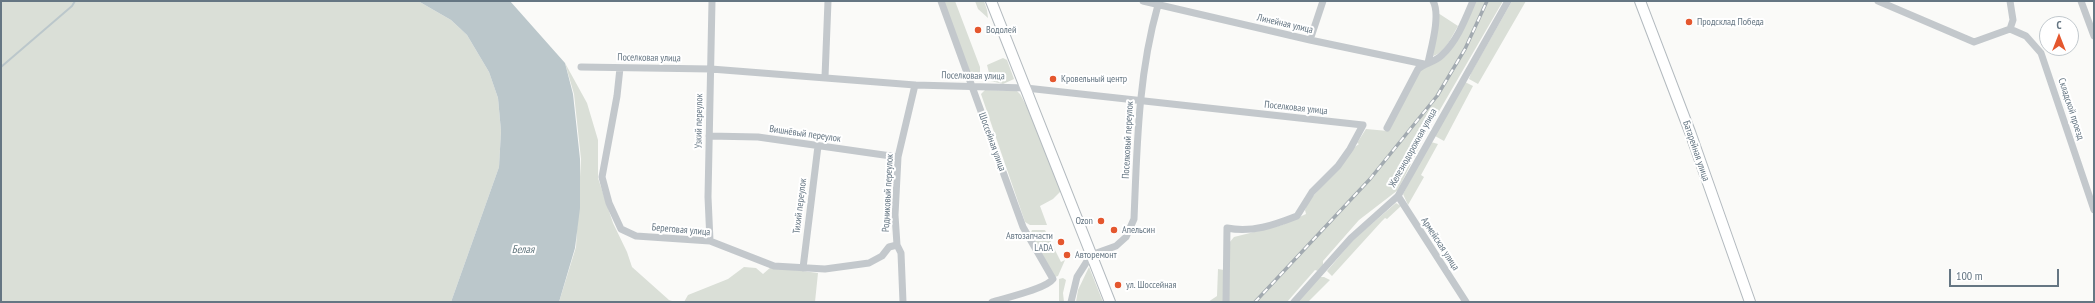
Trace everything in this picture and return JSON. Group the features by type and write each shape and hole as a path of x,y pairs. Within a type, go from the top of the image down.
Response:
{"main road":[{"path":"991,1 1110,302"},
{"name":"Батарейная улица","path":"1640,1 1690,132 1750,302"}],"street":[{"name":"Узкий переулок","path":"710,241 708,197 712,1"},
{"path":"825,77 828,1"},
{"name":"Шоссейная улица","path":"941,1 970,85 1023,227 1053,279 1050,283 992,302"},
{"name":"Линейная улица","path":"1143,1 1310,40 1426,63"},
{"path":"1310,40 1323,1"},
{"path":"1426,63 1435,18 1436,5 1433,1"},
{"path":"1387,128 1412,78 1426,63 1441,57 1454,41 1473,1"},
{"name":"Железнодорожная улица","path":"1294,302 1351,238 1398,196 1508,1"},
{"path":"1878,1 1974,42 2010,29 2013,20 2010,1"},
{"path":"2081,1 2094,36"},
{"name":"Поселковый переулок","path":"1091,255 1116,246 1126,237 1134,219 1140,101 1152,27 1158,5"},
{"name":"Складской проезд","path":"2010,29 2026,36 2041,53 2094,210"},
{"name":"Поселковая улица","path":"581,67 711,69 915,85 970,85 1026,88 1362,125 1353,144 1338,166 1312,192 1297,216 1261,228 1242,231 1227,228 1226,302"},
{"name":"Береговая улица","path":"620,68 617,96 602,177 609,203 621,229 636,236 710,241 774,266 803,268 825,269 869,263 882,256 889,247 897,245"},
{"name":"Родниковый переулок","path":"903,302 901,253 897,245 895,215 898,157 915,85"},
{"name":"Вишнёвый переулок","path":"709,136 758,137 898,157"},
{"name":"Тихий переулок","path":"803,268 818,146"},
{"name":"Армейская улица","path":"1398,196 1466,302"},
{"path":"1071,302 1077,277 1091,255"}],"shaded area":[{"path":"1,1 418,1 451,20 467,35 489,72 498,98 501,131 499,167 451,302 1,302"},
{"path":"943,1 955,1 980,67 980,81 974,81 970,75"},
{"path":"975,1 984,1 988,18 978,9"},
{"path":"1475,1 1503,1 1423,139 1398,190 1359,220 1323,261 1323,266 1318,271 1315,270 1287,302 1228,302 1229,243 1234,237 1282,225 1306,214 1305,210 1308,202 1353,150 1353,148 1359,144 1357,143 1366,129 1388,131 1420,69 1439,60"},
{"path":"1512,1 1526,1 1478,84 1469,79 1471,73"},
{"path":"1438,13 1458,26 1445,48 1433,56"},
{"path":"1003,58 1007,60 1014,79 1003,84 991,81 987,65"},
{"path":"565,63 587,103 598,140 598,178 613,223 627,252 632,267 669,300 675,302 559,302 576,247 581,159 574,94"},
{"path":"1465,82 1473,86 1444,141 1435,136"},
{"path":"985,90 1017,91 1027,107 1061,191 1053,199 1040,206 1047,225 1030,225 1025,222 981,94"},
{"path":"1431,142 1438,144 1421,175 1424,177 1408,205 1403,194"},
{"path":"1396,203 1401,206 1387,219 1385,218 1382,221 1332,276 1327,271 1354,239"},
{"path":"1032,230 1045,230 1061,262 1065,260 1058,276 1055,277 1030,235"},
{"path":"744,267 756,268 763,274 771,267 818,273 815,302 684,302 688,295 728,279"},
{"path":"1089,267 1103,302 1076,302 1078,290"},
{"path":"1218,269 1224,270 1223,302 1208,302 1217,296"},
{"path":"1319,277 1324,277 1330,280 1308,302 1297,302"},
{"path":"1063,278 1066,280 1063,293 1064,302 1059,302 1059,279"}],"water":[{"name":"Белая","path":"418,1 510,1 565,63 573,94 580,159 580,208 575,248 559,302 451,302 499,167 501,131 498,98 489,72 467,35 451,20"}],"waterway":[{"path":"1,67 72,6 75,1"}],"railway":[{"path":"1255,302 1370,179 1437,96 1465,49 1487,1"}],"place":[{"name":"Продсклад Победа","path":"1689,22"},
{"name":"Водолей","path":"978,30"},
{"name":"Кровельный центр","path":"1053,79"},
{"name":"Ozon","path":"1101,221"},
{"name":"Апельсин","path":"1114,230"},
{"name":"Автозапчасти LADA","path":"1061,242"},
{"name":"Авторемонт","path":"1067,255"},
{"name":"ул. Шоссейная","path":"1118,285"}]}
